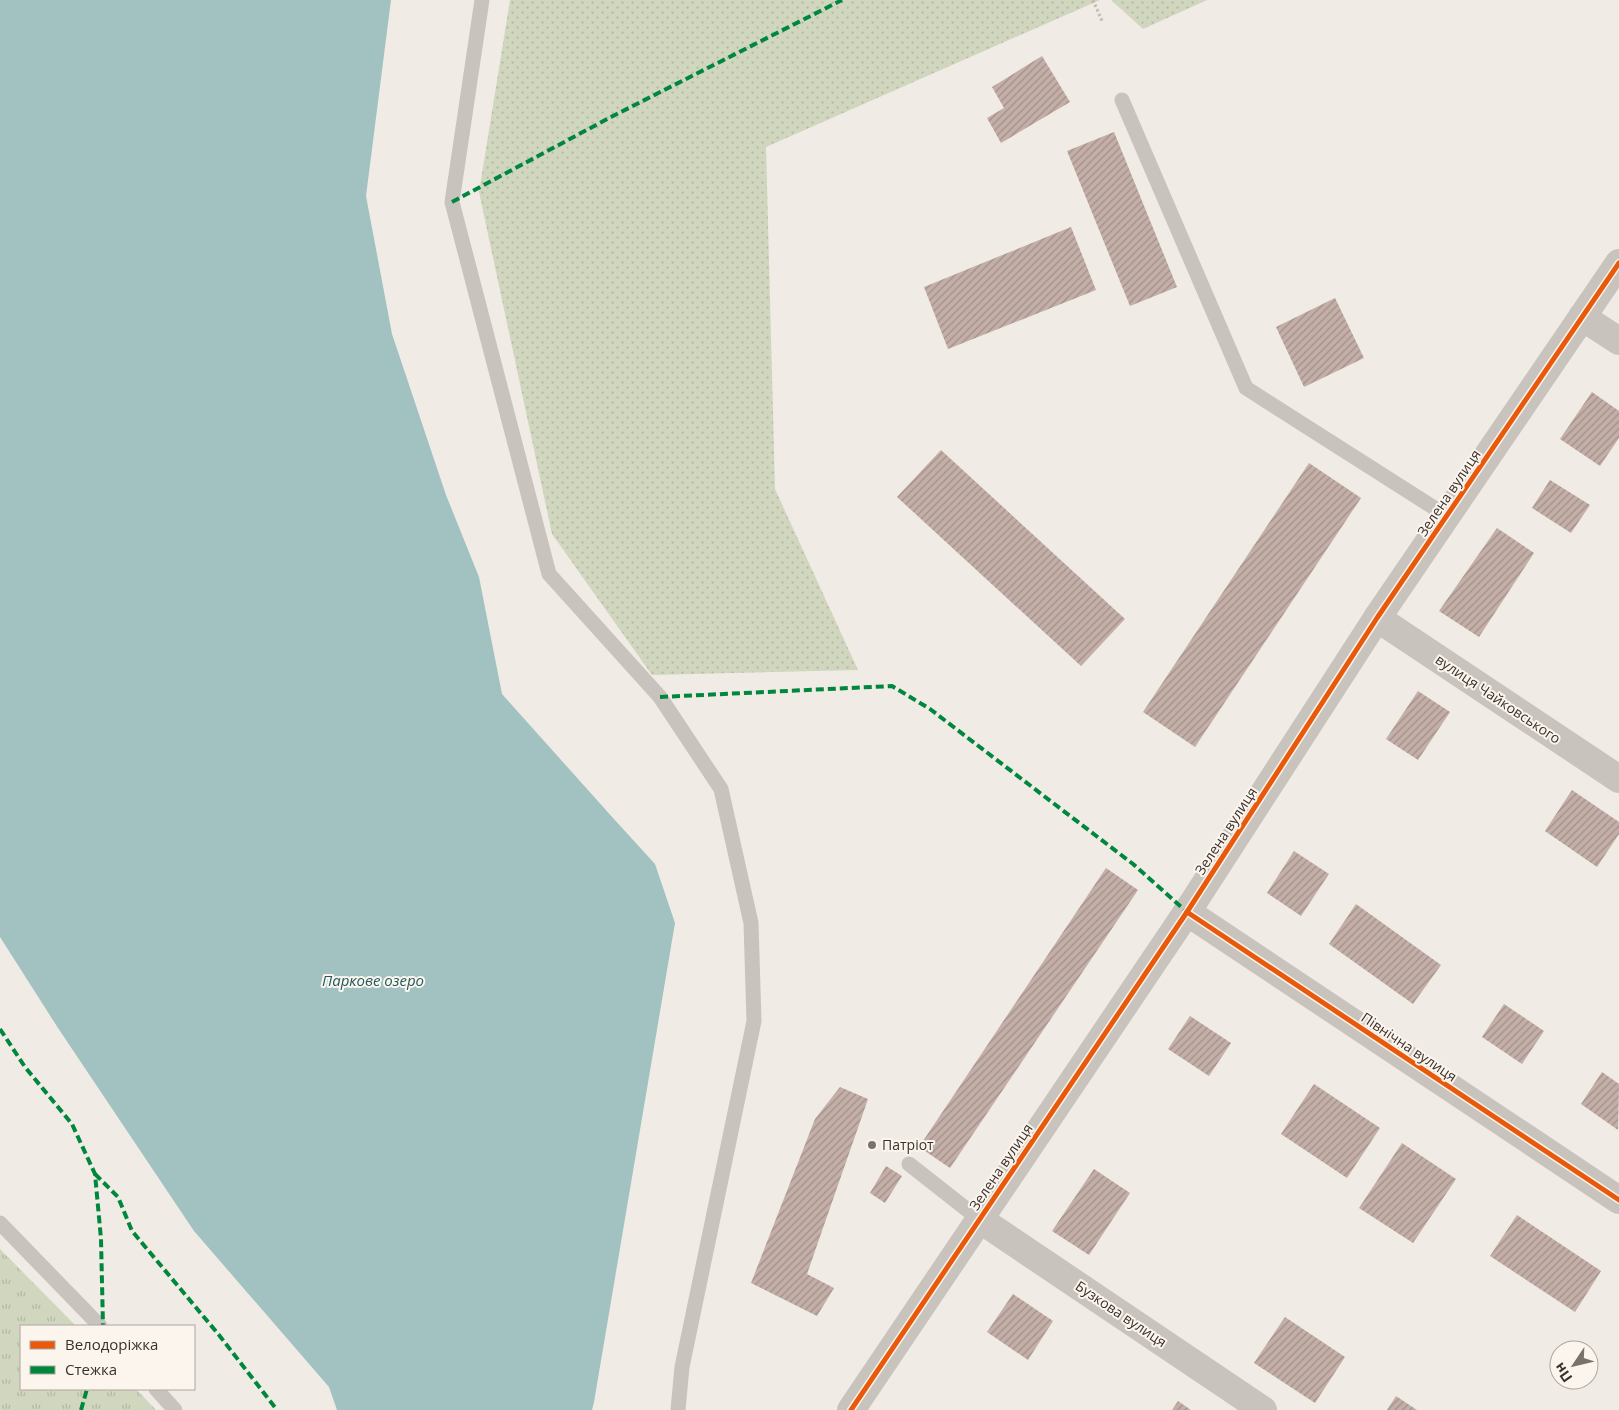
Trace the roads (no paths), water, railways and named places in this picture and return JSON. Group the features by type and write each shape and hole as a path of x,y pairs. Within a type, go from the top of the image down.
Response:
{"street":[{"name":"Зелена вулиця","path":"851,1410 1187,912 1377,618 1619,263"},
{"path":"1582,317 1619,342"},
{"name":"вулиця Чайковського","path":"1377,618 1619,780"},
{"name":"Північна вулиця","path":"1187,912 1619,1200"},
{"name":"Бузкова вулиця","path":"979,1219 1263,1410"}],"lane":[{"path":"482,0 452,202 549,574 660,696 721,790 752,923 754,1021 682,1367 678,1410"},
{"path":"1122,100 1246,388 1447,516"},
{"path":"909,1164 979,1219"},
{"path":"0,1223 99,1325"},
{"path":"157,1390 175,1410"}],"water":[{"name":"Паркове озеро","path":"0,0 391,0 366,196 392,334 446,495 479,577 502,694 655,864 675,923 592,1410 337,1410 329,1387 194,1231 58,1028 0,937"}],"place":[{"name":"Патріот","path":"872,1145"}]}
